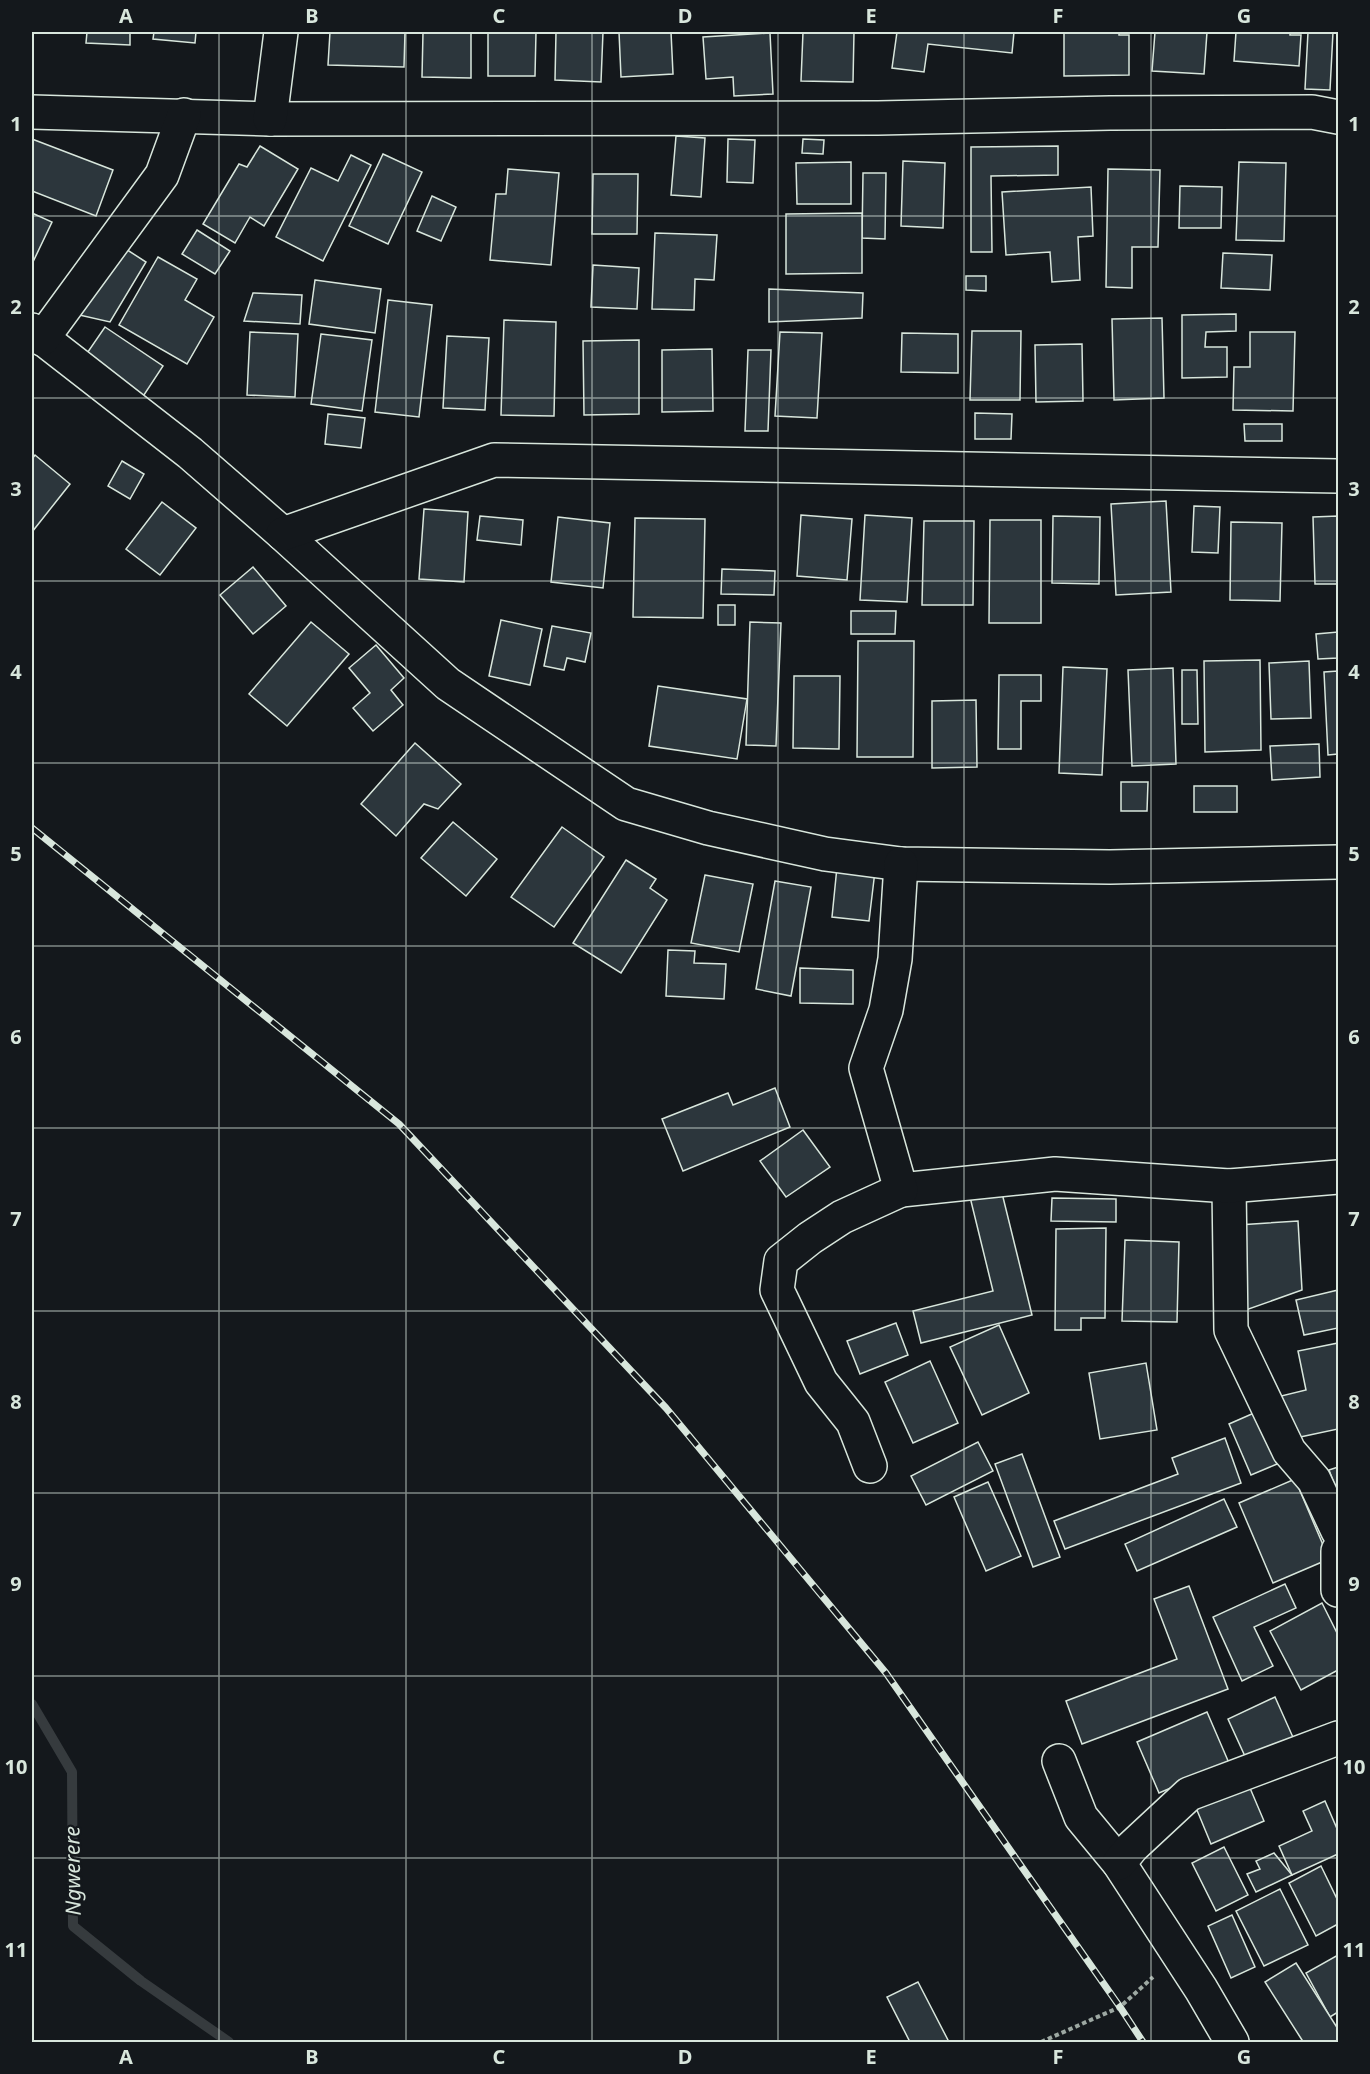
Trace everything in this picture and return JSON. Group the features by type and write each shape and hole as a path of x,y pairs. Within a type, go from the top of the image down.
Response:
{"street":[{"path":"270,119 280,32"},
{"path":"32,112 270,119 878,118 1288,112 1312,112 1338,117"},
{"path":"184,115 162,175 37,334 190,453 448,684 626,804 708,828 825,854 901,864 1110,867 1338,862"},
{"path":"283,534 494,460 1338,476"},
{"path":"901,864 895,959 886,1010 866,1068 901,1190"},
{"path":"870,1466 854,1422 821,1382 777,1290 781,1261 842,1217 901,1190 1055,1174 1229,1186 1338,1177"},
{"path":"1229,1186 1231,1330 1288,1451 1314,1480 1338,1531"},
{"path":"1338,1551 1338,1590"},
{"path":"1119,1863 1132,1847 1189,1794 1338,1738"},
{"path":"1059,1761 1081,1817 1119,1863 1178,1953 1232,2043"}],"path":[{"path":"1041,2043 1120,2007 1178,1953"}],"building":[{"path":"87,32 130,32 130,45 86,43"},
{"path":"154,32 196,32 195,43 153,39"},
{"path":"330,32 405,32 404,67 328,65"},
{"path":"423,32 471,32 471,78 422,77"},
{"path":"488,32 536,32 535,76 488,76"},
{"path":"556,32 603,32 601,82 555,80"},
{"path":"619,32 671,32 673,74 621,77"},
{"path":"803,32 854,32 853,82 801,81"},
{"path":"897,32 1014,32 1012,53 928,44 924,72 892,68"},
{"path":"1064,32 1119,32 1119,35 1129,35 1129,75 1064,76"},
{"path":"1155,32 1207,32 1204,74 1152,71"},
{"path":"1236,32 1290,32 1290,35 1301,35 1299,66 1234,61"},
{"path":"1308,32 1333,32 1330,90 1305,89"},
{"path":"770,33 773,94 734,96 733,77 706,79 703,37"},
{"path":"676,136 705,138 701,197 671,195"},
{"path":"32,139 113,170 96,216 32,191"},
{"path":"728,139 755,140 753,183 727,182"},
{"path":"803,139 824,140 823,154 802,153"},
{"path":"260,146 298,169 264,226 250,217 235,243 203,224 239,164 247,167"},
{"path":"1058,146 1058,175 991,176 992,252 971,252 971,147"},
{"path":"383,154 422,172 388,244 349,226"},
{"path":"351,155 371,165 323,261 276,237 311,168 338,181"},
{"path":"903,161 945,163 943,228 901,226"},
{"path":"851,162 851,204 797,204 796,163"},
{"path":"1239,162 1286,163 1284,241 1236,240"},
{"path":"508,169 559,173 551,265 490,260 496,194 506,194"},
{"path":"1108,169 1160,170 1158,247 1132,247 1132,288 1106,287"},
{"path":"863,173 886,173 885,239 862,238"},
{"path":"593,174 638,174 637,234 592,234"},
{"path":"1180,186 1222,187 1221,228 1179,228"},
{"path":"1091,187 1093,236 1078,237 1080,280 1052,282 1050,252 1006,255 1002,192"},
{"path":"432,196 456,207 441,241 417,231"},
{"path":"32,213 52,222 32,264"},
{"path":"862,213 862,273 786,274 786,214"},
{"path":"197,230 230,251 215,274 182,254"},
{"path":"655,233 717,235 714,280 695,279 694,310 652,309"},
{"path":"118,244 146,262 110,322 75,314"},
{"path":"1223,253 1272,255 1270,290 1221,288"},
{"path":"158,257 197,279 185,300 214,317 187,364 119,325"},
{"path":"593,265 639,268 637,309 591,307"},
{"path":"966,276 986,276 986,291 966,290"},
{"path":"315,280 381,289 375,333 309,324"},
{"path":"769,289 863,293 862,318 769,322"},
{"path":"253,293 302,295 300,324 244,321"},
{"path":"388,300 432,305 419,417 375,412"},
{"path":"1236,314 1236,331 1206,332 1205,347 1227,347 1227,377 1182,378 1182,315"},
{"path":"1162,318 1164,398 1114,400 1112,319"},
{"path":"504,320 556,322 554,416 501,415"},
{"path":"105,327 163,366 142,398 83,359"},
{"path":"972,331 1021,331 1020,400 970,400"},
{"path":"250,332 298,334 295,397 247,395"},
{"path":"780,332 822,333 817,418 775,416"},
{"path":"1250,332 1295,332 1293,411 1233,410 1234,367 1250,367"},
{"path":"902,333 958,334 958,373 901,372"},
{"path":"321,334 372,340 362,411 311,404"},
{"path":"447,336 489,338 485,410 443,408"},
{"path":"639,340 639,414 584,415 583,341"},
{"path":"1082,344 1083,401 1036,402 1035,345"},
{"path":"712,349 713,411 662,412 662,350"},
{"path":"748,350 771,350 768,431 745,431"},
{"path":"975,413 1012,414 1011,439 975,439"},
{"path":"328,414 365,418 361,448 325,444"},
{"path":"1244,424 1282,424 1282,441 1245,441"},
{"path":"35,455 70,484 32,532 32,459"},
{"path":"122,461 144,474 130,499 108,486"},
{"path":"1166,501 1171,592 1116,595 1111,504"},
{"path":"162,502 196,528 160,575 126,549"},
{"path":"1194,506 1220,507 1218,553 1192,552"},
{"path":"424,509 468,512 464,582 419,579"},
{"path":"801,515 852,519 847,580 797,576"},
{"path":"865,515 912,518 907,602 860,600"},
{"path":"480,516 523,520 521,545 477,540"},
{"path":"1053,516 1100,517 1099,584 1052,583"},
{"path":"1338,516 1338,584 1315,584 1313,517"},
{"path":"558,517 610,523 603,588 551,582"},
{"path":"635,518 705,519 703,618 633,617"},
{"path":"990,520 1041,520 1041,623 989,623"},
{"path":"924,521 974,521 973,605 922,605"},
{"path":"1231,522 1282,523 1280,601 1230,600"},
{"path":"253,567 286,606 253,634 220,595"},
{"path":"722,569 775,571 774,595 721,594"},
{"path":"718,605 735,605 735,625 718,625"},
{"path":"851,611 896,611 895,634 851,634"},
{"path":"501,620 542,629 530,685 489,676"},
{"path":"311,622 349,654 287,726 249,694"},
{"path":"750,622 781,623 776,746 746,745"},
{"path":"552,626 591,633 585,662 567,658 564,670 544,666"},
{"path":"1338,632 1338,658 1318,659 1316,634"},
{"path":"858,641 914,641 913,757 857,757"},
{"path":"376,645 404,678 391,690 403,705 373,731 353,708 370,693 349,668"},
{"path":"1260,660 1261,750 1205,752 1204,661"},
{"path":"1309,661 1311,718 1271,719 1269,663"},
{"path":"1063,667 1107,669 1102,775 1059,773"},
{"path":"1173,668 1176,764 1132,766 1128,670"},
{"path":"1182,670 1197,670 1198,724 1182,724"},
{"path":"1338,671 1338,754 1328,755 1324,672"},
{"path":"999,675 1041,675 1041,701 1021,701 1021,749 998,749"},
{"path":"794,676 840,676 839,749 793,748"},
{"path":"658,686 747,699 737,759 649,746"},
{"path":"976,700 977,767 932,768 932,701"},
{"path":"415,743 461,784 438,809 424,804 396,836 361,804"},
{"path":"1319,744 1320,777 1272,780 1270,746"},
{"path":"1121,782 1148,782 1147,811 1121,811"},
{"path":"1194,786 1237,786 1237,812 1194,812"},
{"path":"453,822 497,859 466,896 421,858"},
{"path":"562,827 604,857 554,927 511,897"},
{"path":"626,860 656,879 650,888 667,900 621,973 573,943"},
{"path":"837,867 875,871 869,921 832,917"},
{"path":"705,875 753,884 739,952 691,943"},
{"path":"775,881 811,887 791,996 756,989"},
{"path":"668,950 695,951 694,963 726,964 724,999 666,996"},
{"path":"800,968 853,970 853,1004 800,1003"},
{"path":"775,1088 790,1127 683,1171 662,1119 728,1093 733,1105"},
{"path":"803,1130 830,1167 786,1197 760,1161"},
{"path":"1001,1189 1032,1315 921,1343 913,1311 993,1291 970,1197"},
{"path":"1052,1198 1116,1199 1116,1222 1051,1221"},
{"path":"1298,1221 1302,1290 1243,1311 1238,1225"},
{"path":"1106,1228 1105,1318 1081,1318 1081,1330 1055,1330 1056,1229"},
{"path":"1125,1240 1179,1242 1177,1322 1122,1321"},
{"path":"1338,1290 1338,1328 1304,1335 1296,1300"},
{"path":"896,1323 908,1355 860,1374 847,1341"},
{"path":"999,1325 1029,1393 982,1415 950,1347"},
{"path":"1338,1343 1338,1429 1286,1440 1277,1397 1306,1390 1298,1351"},
{"path":"930,1361 958,1423 913,1443 885,1382"},
{"path":"1146,1363 1157,1430 1100,1439 1089,1373"},
{"path":"1254,1413 1277,1464 1251,1475 1229,1424"},
{"path":"1225,1438 1241,1483 1065,1549 1054,1521 1178,1474 1172,1458"},
{"path":"978,1442 993,1471 926,1505 911,1476"},
{"path":"1022,1454 1060,1557 1033,1567 995,1464"},
{"path":"1338,1467 1338,1494 1329,1470"},
{"path":"1295,1479 1329,1559 1273,1583 1239,1503"},
{"path":"988,1482 1021,1556 986,1571 954,1497"},
{"path":"1224,1499 1237,1527 1137,1571 1125,1544"},
{"path":"1285,1584 1296,1608 1254,1627 1273,1666 1242,1681 1213,1617"},
{"path":"1189,1586 1228,1689 1082,1744 1066,1701 1177,1659 1154,1599"},
{"path":"1322,1603 1338,1635 1338,1670 1301,1690 1270,1631"},
{"path":"1275,1697 1296,1744 1249,1765 1228,1719"},
{"path":"1207,1712 1229,1763 1159,1793 1137,1742"},
{"path":"1247,1781 1264,1821 1211,1844 1194,1803"},
{"path":"1325,1801 1338,1831 1338,1854 1292,1875 1279,1846 1312,1831 1303,1811"},
{"path":"1224,1847 1248,1895 1216,1911 1192,1863"},
{"path":"1274,1853 1292,1875 1256,1892 1247,1874 1260,1869 1256,1861"},
{"path":"1321,1866 1338,1901 1338,1924 1316,1936 1289,1883"},
{"path":"1280,1889 1308,1945 1264,1966 1236,1911"},
{"path":"1232,1915 1255,1967 1231,1978 1208,1926"},
{"path":"1338,1955 1338,2012 1330,2017 1306,1973"},
{"path":"1296,1963 1338,2029 1338,2042 1297,2042 1302,2040 1265,1982"},
{"path":"918,1982 949,2042 910,2042 887,1997"}],"waterway":[{"name":"Ngwerere","path":"32,1704 72,1772 73,1926 141,1981 229,2042"}],"railway":[{"path":"32,828 399,1124 666,1408 886,1673 1143,2042"}]}
